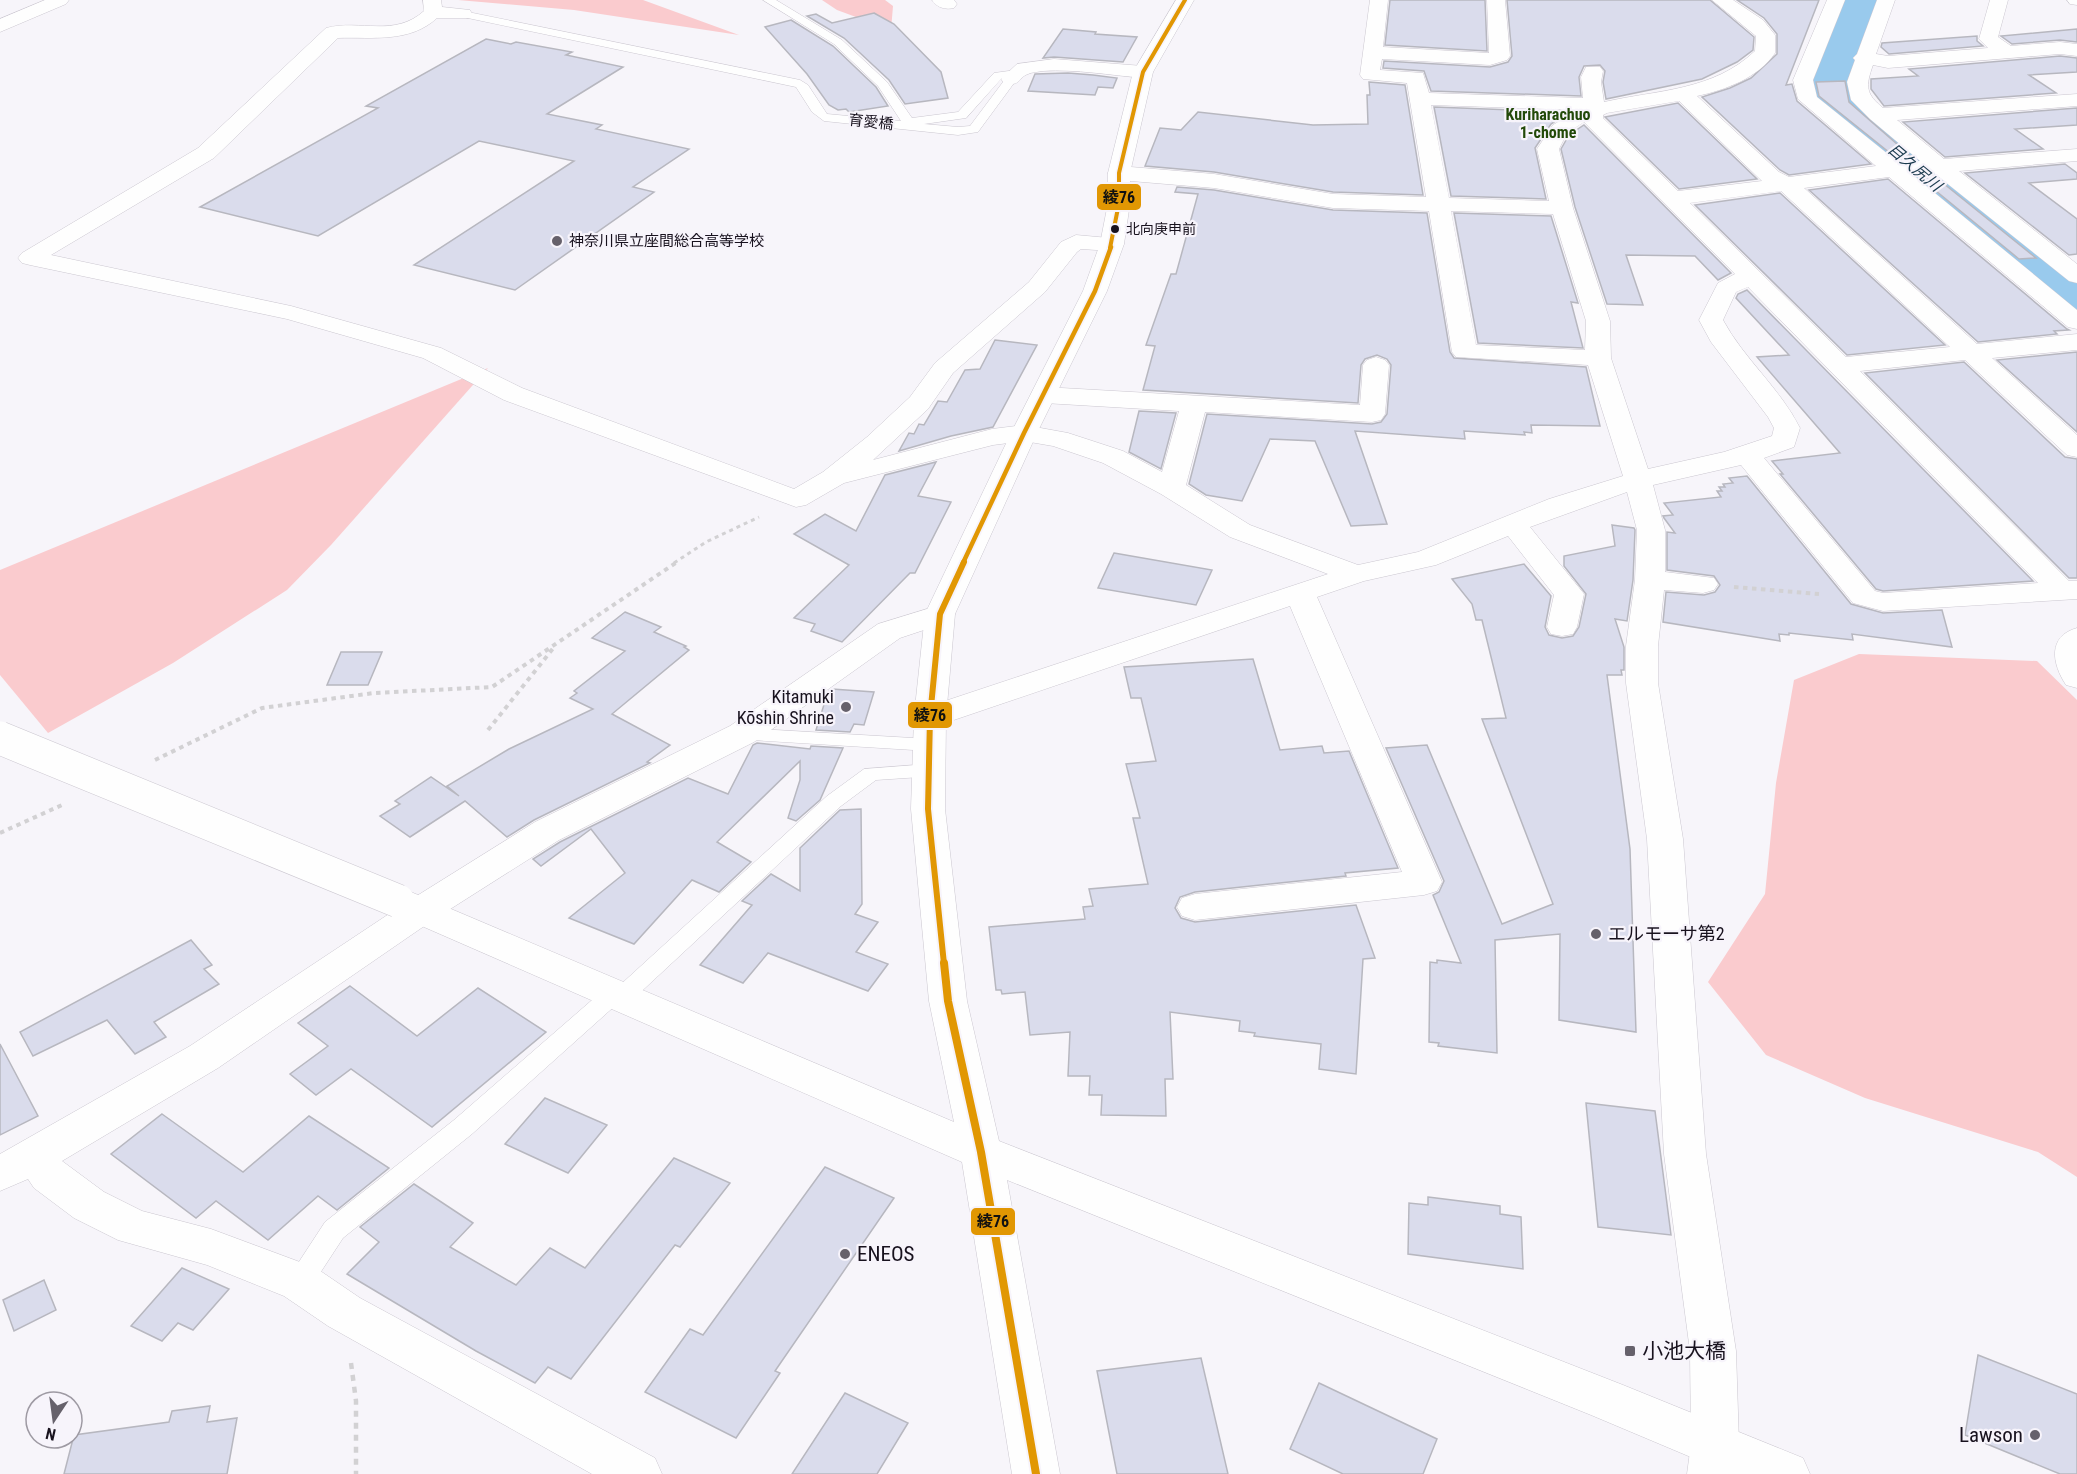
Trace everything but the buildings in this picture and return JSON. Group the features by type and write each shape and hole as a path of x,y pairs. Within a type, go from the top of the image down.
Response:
{"street":[{"path":"0,26 60,0"},
{"path":"1036,1474 981,1152 948,1001 929,821 930,744 940,614 1024,433 1095,291 1112,244 1119,203 1119,173 1143,72 1185,0"},
{"path":"1380,0 1370,75 1416,77 1465,352 1598,358"},
{"path":"1374,53 1490,59 1500,56 1496,0"},
{"path":"1421,99 1595,107 1683,94 1725,81 1745,72 1765,53 1766,35 1721,0"},
{"path":"1836,0 1803,80 1808,99 1898,170 2077,322"},
{"path":"1886,0 1863,58 1857,82 1861,100 1937,167 2077,276"},
{"path":"1999,0 1988,39 2005,51"},
{"path":"463,14 432,6 419,25 402,31 333,32 206,153 30,258 291,313 432,353 513,394 796,499 833,478 877,443 919,403 944,368 1037,287 1069,247 1076,242 1112,244"},
{"path":"1863,58 1888,62 2005,51 2060,48 2077,50"},
{"path":"1765,53 1811,60"},
{"path":"1013,76 1025,68 1055,66 1143,72"},
{"path":"1593,71 1590,78 1595,107 1592,119 2069,590"},
{"path":"1683,94 1772,177 1786,184 1973,352 2077,449"},
{"path":"1877,115 2077,100"},
{"path":"1595,107 1560,130 1548,149 1562,208 1598,321 1598,358 1638,480 1651,530 1650,580 1642,646 1642,683 1665,839 1685,1154 1713,1351 1713,1459"},
{"path":"1671,199 1898,170 2074,158"},
{"path":"1119,173 1214,181 1333,201 1562,208"},
{"path":"930,744 1300,593 1356,574 1426,559 1573,498 1638,480 1748,456 1784,441 1787,428 1781,416 1714,329 1711,320 1726,288 1751,276"},
{"path":"1840,365 2077,342"},
{"path":"1044,395 1372,414 1376,365"},
{"path":"1171,488 1194,404"},
{"path":"833,478 992,436 1024,433 1058,439 1113,458 1171,488 1240,531 1356,574"},
{"path":"1748,456 1864,597 1883,602 2069,590"},
{"path":"1513,524 1569,594 1562,627"},
{"path":"1650,580 1703,584"},
{"path":"1195,907 1424,882 1300,593"},
{"path":"12,1166 204,1057 409,906 547,831 742,734 889,631 940,614"},
{"path":"2077,638 2072,642 2069,659 2077,678"},
{"path":"0,738 409,906 981,1152 1713,1459 1786,1474"},
{"path":"12,1166 48,1176 89,1205 133,1227 211,1248 300,1282 344,1312 638,1474"}],"lane":[{"path":"768,0 838,42 878,80 906,120 911,122 962,115 998,75 1013,76"},
{"name":"育愛橋","path":"463,14 800,84 805,87 816,112 824,117 958,131 974,129 1013,76"},
{"path":"742,734 930,744"},
{"path":"300,1282 334,1230 463,1127 618,995 843,794 871,774 930,744"}],"path":[{"path":"145,765 262,708 374,693 492,687 706,543 796,499"},
{"path":"1703,584 1864,597"},
{"path":"488,730 557,642"},
{"path":"0,833 71,800"},
{"path":"344,1312 356,1401 356,1474"}],"shaded area":[{"path":"458,0 643,0 739,35 574,10"},
{"path":"822,0 885,0 893,6 891,30 837,10"},
{"path":"488,368 331,545 287,590 173,663 48,733 0,675 0,570"},
{"path":"1859,654 2037,661 2077,700 2077,1177 2038,1152 1865,1098 1766,1055 1708,982 1765,894 1776,783 1794,680"}],"waterway":[{"name":"目久尻川","path":"1863,0 1831,84 1832,91 1840,105 2077,301"}],"transit line":[{"name":"綾76","path":"1036,1474 981,1152 948,1001 935,890 928,809 930,717 940,614 1024,433 1095,291 1112,244 1119,203 1119,173 1143,72 1185,0"}],"place":[{"name":"北向庚申前","path":"1115,229"},
{"name":"神奈川県立座間総合高等学校","path":"557,241"},
{"name":"Kitamuki Kōshin Shrine","path":"846,707"},
{"name":"エルモーサ第2","path":"1596,934"},
{"name":"ENEOS","path":"845,1254"},
{"name":"小池大橋","path":"1630,1351"},
{"name":"Lawson","path":"2035,1435"}],"district":[{"name":"Kuriharachuo 1-chome","path":"1548,123"}]}
